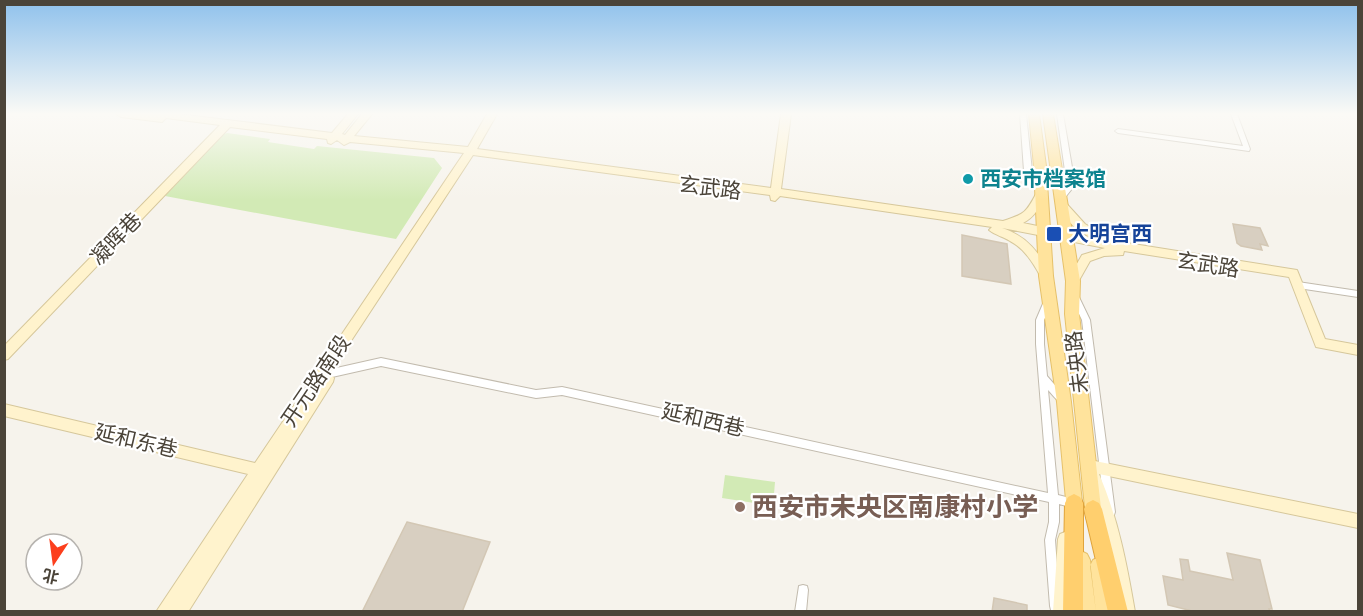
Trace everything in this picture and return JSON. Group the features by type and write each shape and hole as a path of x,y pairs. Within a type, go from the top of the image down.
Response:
{"highway":[{"path":"1065,501 1070,610"},
{"path":"1093,509 1117,610"}],"main road":[{"name":"未央路","path":"1037,143 1046,276 1064,402 1071,472"},
{"name":"未央路","path":"1052,143 1073,287 1072,314 1084,415 1096,469 1093,509"}],"street":[{"name":"凝晖巷","path":"4,355 209,143"},
{"name":"玄武路","path":"363,143 775,195 991,226 1296,279"},
{"path":"471,155 478,143"},
{"path":"775,195 782,143"},
{"path":"991,226 1019,221 1032,212 1040,192 1028,171 1026,143"},
{"path":"1064,143 1071,185 1060,201 1076,223 1088,232 1123,249"},
{"path":"1202,143 1247,149 1245,143"},
{"name":"开元路南段","path":"164,612 332,373 471,155"},
{"name":"开元路南段","path":"179,612 262,471 471,155"},
{"path":"991,226 1022,241 1033,252 1046,276"},
{"path":"1117,610 1120,563 1096,469 1096,399 1086,320 1073,287 1086,258 1103,252 1123,249"},
{"path":"1296,279 1359,294"},
{"path":"1296,279 1320,343 1359,350"},
{"path":"1049,297 1040,320 1043,376 1065,501"},
{"name":"延和西巷","path":"332,373 381,362 536,394 562,391 1065,501"},
{"path":"1043,376 1064,402"},
{"path":"1084,415 1096,399"},
{"name":"延和东巷","path":"4,410 262,471"},
{"path":"1096,469 1359,521"},
{"path":"1065,501 1071,472"},
{"path":"800,612 803,590"}],"green space":[{"path":"215,143 273,143 314,149 317,146 434,158 442,168 396,239 165,196"},
{"path":"725,475 775,482 773,506 722,498"}],"building":[{"path":"1233,224 1260,228 1268,246 1260,244 1262,250 1241,246 1237,243"},
{"path":"962,235 1007,244 1011,284 962,276"},
{"path":"407,522 490,542 462,612 362,612"},
{"path":"1227,553 1260,560 1272,609 1269,609 1270,612 1196,612 1168,605 1163,576 1183,580 1180,559 1188,560 1190,571 1233,580"},
{"path":"994,598 1027,605 1027,612 992,612"}],"place":[{"name":"西安市档案馆","path":"968,179"},
{"name":"大明宫西","path":"1054,234"},
{"name":"西安市未央区南康村小学","path":"740,507"}]}
